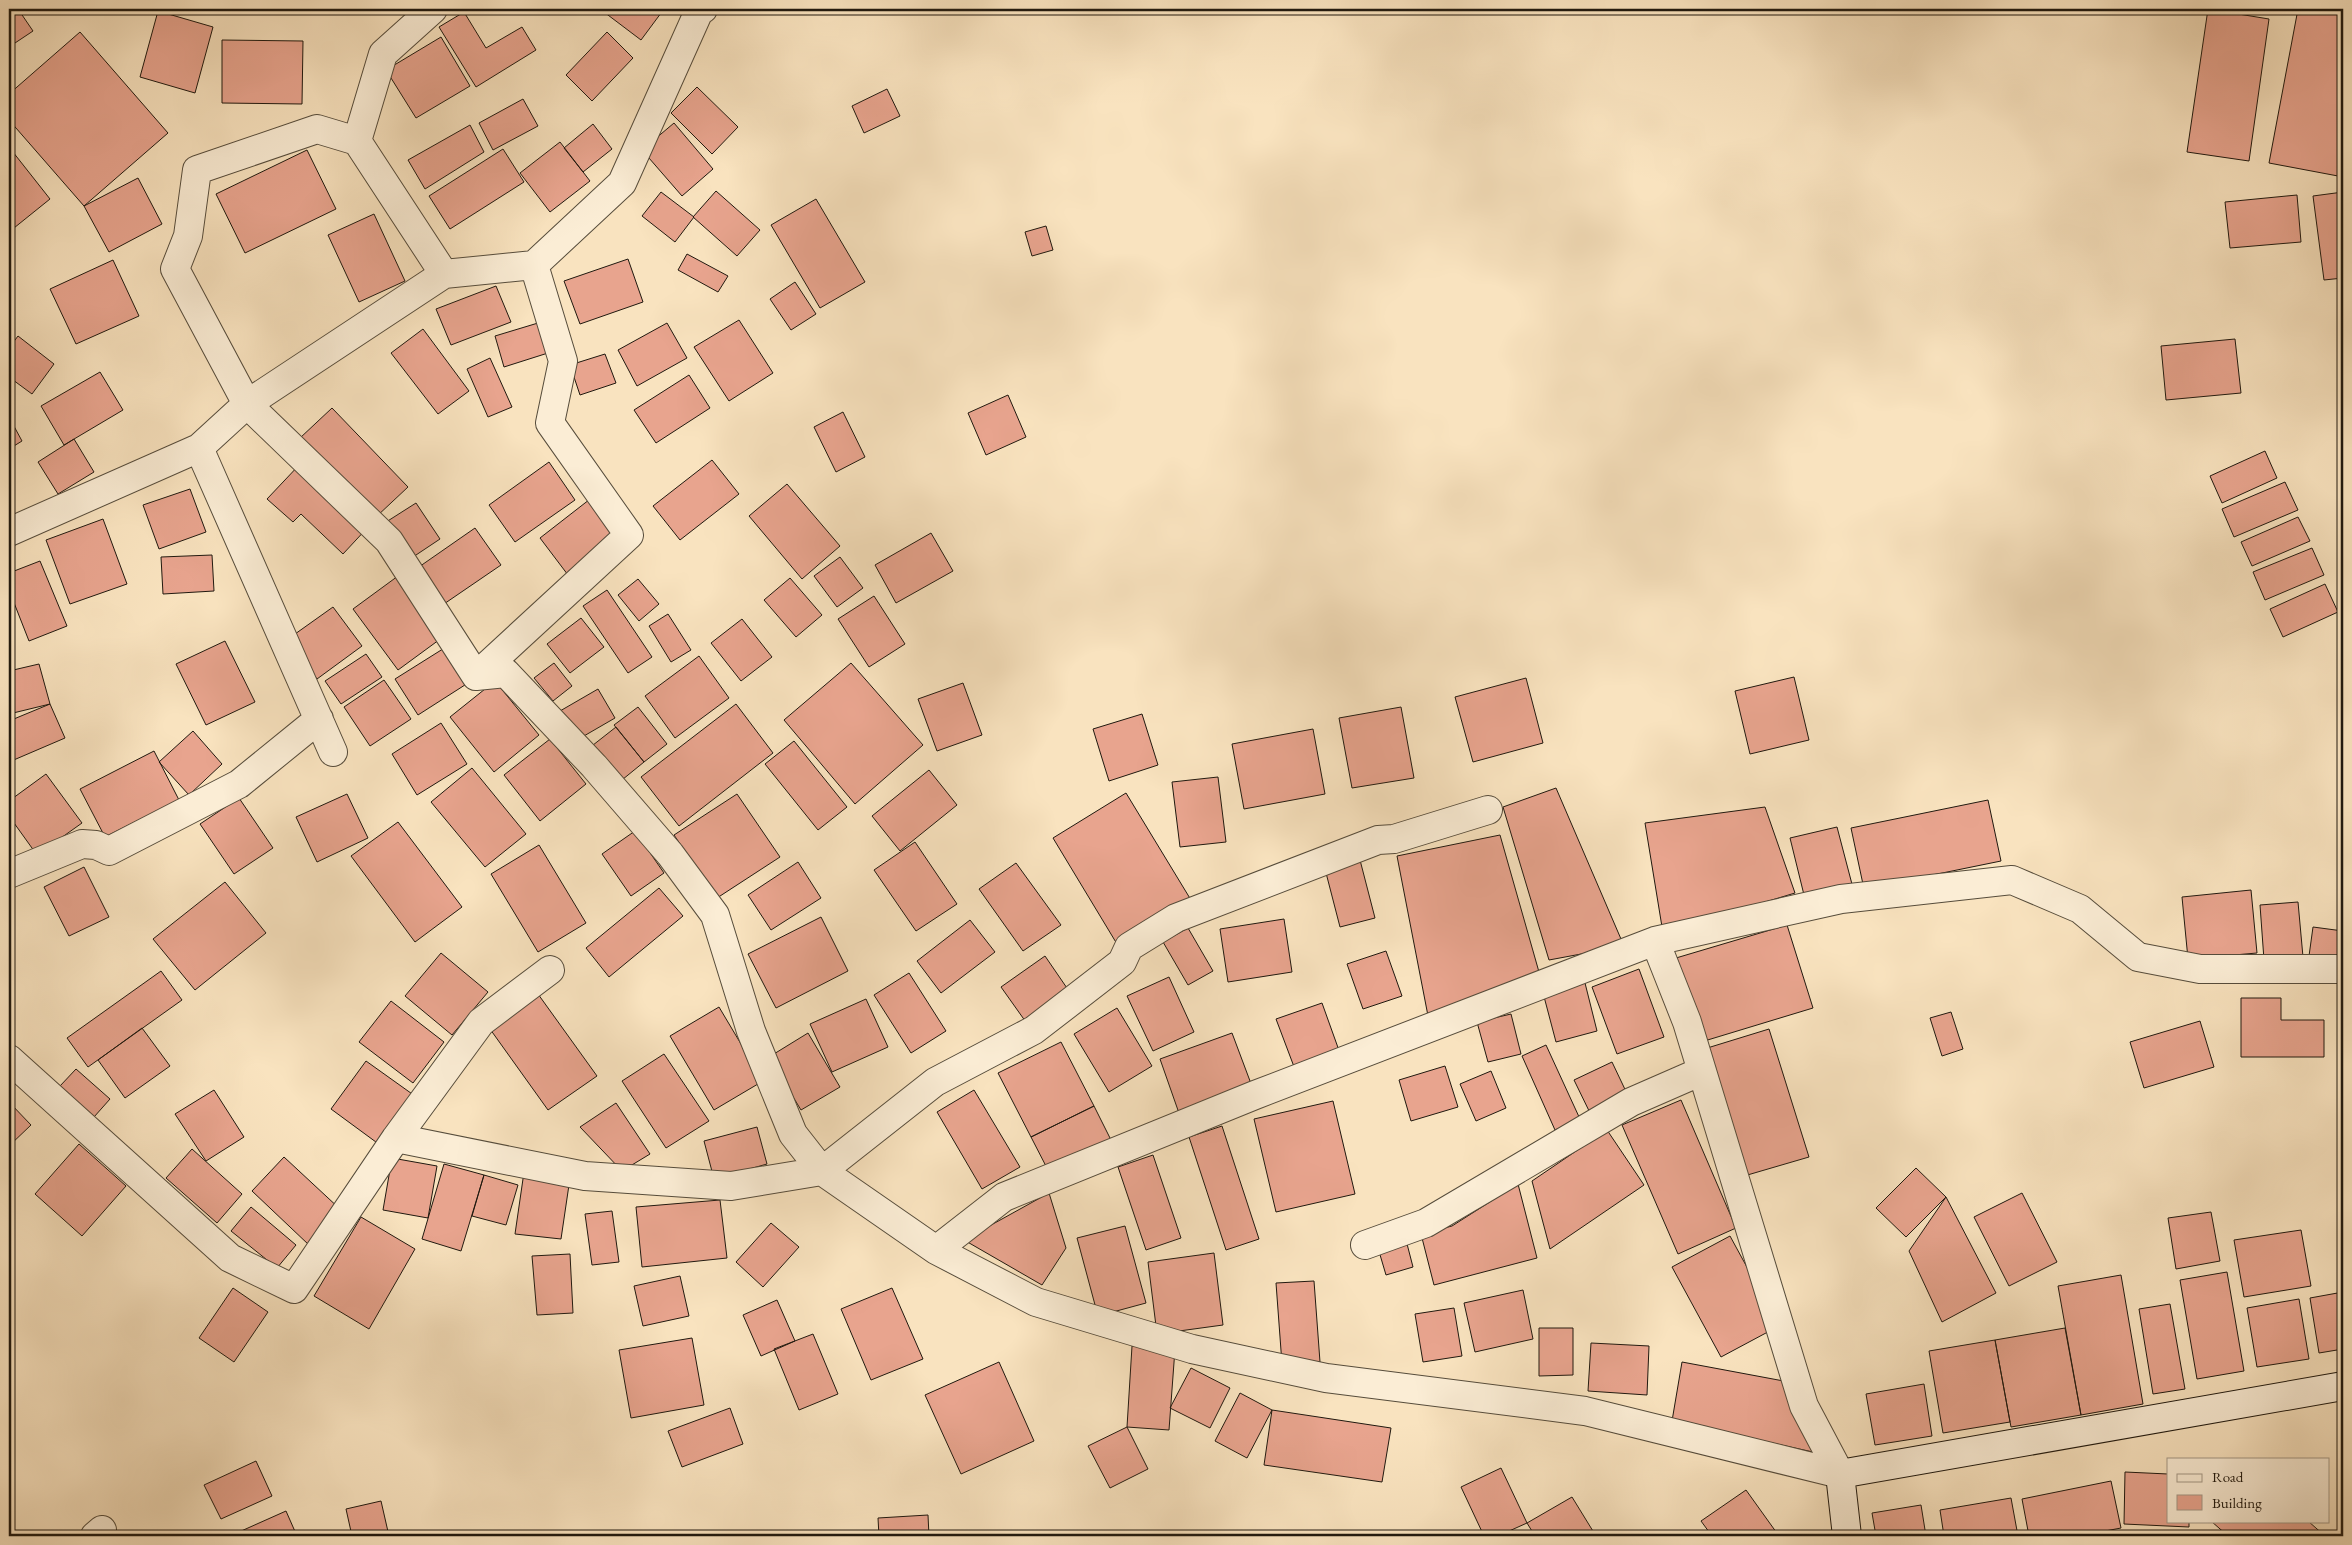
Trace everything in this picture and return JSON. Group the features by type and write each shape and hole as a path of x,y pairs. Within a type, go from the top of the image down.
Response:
{"street":[{"path":"356,142 383,54 433,9"},
{"path":"9,532 199,448 247,404 444,274 534,265 622,183 699,11 703,9"},
{"path":"444,274 356,142 318,129 197,170 188,236 175,269 247,404 389,541 476,676"},
{"path":"476,676 629,534 550,423 564,361 534,265"},
{"path":"199,448 333,752"},
{"path":"476,676 506,673 594,766 670,854 715,915 751,1031 793,1134 822,1171 936,1250 1036,1302 1192,1349 1326,1378 1585,1411 1840,1474 2343,1386"},
{"path":"9,874 82,844 96,845 109,852 239,784 319,718"},
{"path":"396,1138 585,1176 731,1186 822,1171 935,1082 1034,1030 1122,962 1129,947 1176,918 1378,840 1394,839 1488,810"},
{"path":"936,1250 1004,1197 1255,1095 1655,941 1840,899 2012,880 2080,908 2138,957 2200,969 2343,969"},
{"path":"1655,941 1687,1022 1804,1406 1840,1474 1847,1536"},
{"path":"9,1059 230,1258 294,1289 396,1138 481,1022 550,970"},
{"path":"1365,1245 1426,1223 1631,1102 1702,1071"}],"building":[{"path":"9,9 18,9 33,31 9,47"},
{"path":"600,9 664,9 641,40"},
{"path":"2208,9 2269,19 2249,161 2187,152"},
{"path":"2298,9 2343,9 2343,148 2338,176 2269,163"},
{"path":"158,11 213,27 195,93 140,77"},
{"path":"464,12 486,48 522,27 536,50 476,87 439,27"},
{"path":"80,32 168,133 84,206 9,120 9,94"},
{"path":"607,32 633,58 592,101 566,75"},
{"path":"441,37 470,86 416,118 386,70"},
{"path":"222,40 303,41 302,104 222,103"},
{"path":"697,87 738,127 712,154 671,113"},
{"path":"887,89 900,116 864,133 852,106"},
{"path":"523,99 538,126 493,150 479,123"},
{"path":"674,123 713,169 682,196 642,150"},
{"path":"593,124 612,149 583,172 564,148"},
{"path":"470,125 484,152 425,189 408,160"},
{"path":"560,142 590,181 550,212 520,173"},
{"path":"9,147 50,199 9,232"},
{"path":"503,149 524,182 450,229 429,196"},
{"path":"307,150 336,209 245,253 216,194"},
{"path":"138,178 162,224 109,252 84,206"},
{"path":"716,191 760,230 737,256 693,217"},
{"path":"661,192 694,217 675,242 642,216"},
{"path":"2343,192 2343,278 2324,280 2313,196"},
{"path":"2297,195 2301,242 2230,248 2225,202"},
{"path":"816,199 865,282 820,308 771,225"},
{"path":"374,214 405,281 359,302 328,235"},
{"path":"1046,226 1053,250 1032,256 1025,232"},
{"path":"687,254 728,276 718,292 678,270"},
{"path":"628,259 643,302 580,324 564,281"},
{"path":"113,260 139,316 76,344 50,289"},
{"path":"795,282 816,314 791,330 770,299"},
{"path":"496,286 511,322 451,345 436,309"},
{"path":"739,320 773,373 729,401 694,347"},
{"path":"538,323 548,353 504,367 495,336"},
{"path":"667,323 687,358 637,386 618,350"},
{"path":"423,329 469,391 438,414 391,353"},
{"path":"18,336 54,364 32,394 9,377 9,348"},
{"path":"2235,339 2241,393 2166,400 2161,346"},
{"path":"605,354 616,383 580,395 570,365"},
{"path":"490,358 512,407 488,417 467,369"},
{"path":"100,372 123,410 64,445 41,406"},
{"path":"689,375 710,408 656,443 634,410"},
{"path":"1008,395 1026,437 986,455 968,413"},
{"path":"332,408 408,487 376,517 300,438"},
{"path":"843,412 865,457 836,472 814,427"},
{"path":"9,417 22,441 9,449"},
{"path":"74,439 94,472 58,494 38,462"},
{"path":"2265,451 2277,478 2222,503 2210,476"},
{"path":"712,460 739,494 680,540 653,506"},
{"path":"549,462 575,500 515,542 489,505"},
{"path":"301,463 369,526 343,554 301,514 293,522 267,499"},
{"path":"2285,482 2298,510 2234,537 2222,509"},
{"path":"787,484 840,546 802,579 749,516"},
{"path":"190,489 206,532 159,549 143,505"},
{"path":"594,496 622,533 568,575 540,538"},
{"path":"416,503 440,539 407,561 383,524"},
{"path":"2298,517 2310,541 2252,566 2241,542"},
{"path":"103,519 127,584 70,604 46,540"},
{"path":"475,528 501,565 441,606 416,569"},
{"path":"931,533 953,571 896,603 875,565"},
{"path":"2312,548 2324,575 2265,600 2253,572"},
{"path":"212,555 214,591 163,594 161,557"},
{"path":"840,557 863,588 837,607 814,576"},
{"path":"40,561 67,626 29,641 9,590 9,573"},
{"path":"398,576 443,637 398,670 353,609"},
{"path":"790,578 822,615 796,637 764,600"},
{"path":"638,579 659,604 639,621 618,595"},
{"path":"2325,584 2338,612 2283,637 2270,609"},
{"path":"607,590 652,657 628,673 583,606"},
{"path":"874,596 905,644 869,667 838,619"},
{"path":"333,607 362,646 317,679 288,639"},
{"path":"668,614 691,650 671,662 649,626"},
{"path":"581,618 604,647 570,673 547,644"},
{"path":"742,619 772,657 741,681 711,643"},
{"path":"225,641 255,702 206,725 176,664"},
{"path":"446,647 468,683 418,715 395,679"},
{"path":"366,654 382,677 341,704 325,681"},
{"path":"699,656 729,698 675,738 645,696"},
{"path":"554,663 572,686 553,701 534,678"},
{"path":"851,663 923,745 855,804 784,720"},
{"path":"39,664 50,704 9,714 9,671"},
{"path":"1794,677 1809,740 1750,754 1735,691"},
{"path":"1526,678 1543,743 1473,762 1455,697"},
{"path":"384,680 411,719 370,746 344,707"},
{"path":"495,681 539,735 494,772 450,717"},
{"path":"963,683 982,735 937,751 918,699"},
{"path":"598,689 615,718 577,740 560,711"},
{"path":"50,704 65,738 9,762 9,721"},
{"path":"736,704 773,753 679,826 641,777"},
{"path":"638,707 667,744 644,762 614,725"},
{"path":"1401,707 1414,778 1352,788 1339,718"},
{"path":"1142,714 1158,765 1109,781 1093,729"},
{"path":"441,723 467,764 417,795 392,754"},
{"path":"616,727 644,762 617,784 588,749"},
{"path":"1313,729 1325,794 1244,809 1232,744"},
{"path":"193,731 222,764 189,795 159,762"},
{"path":"550,739 586,784 540,821 504,775"},
{"path":"794,741 847,807 818,830 765,764"},
{"path":"154,751 179,800 105,837 80,789"},
{"path":"472,768 526,834 485,867 431,802"},
{"path":"929,770 957,805 900,851 872,816"},
{"path":"46,774 82,823 37,855 9,816 9,801"},
{"path":"1218,777 1226,842 1180,847 1172,782"},
{"path":"1556,788 1624,946 1549,960 1503,807"},
{"path":"1126,793 1191,900 1117,944 1053,838"},
{"path":"347,794 368,838 317,862 296,817"},
{"path":"737,794 780,857 717,898 674,835"},
{"path":"239,798 273,848 234,874 200,824"},
{"path":"1988,800 2001,861 1864,889 1851,828"},
{"path":"1765,807 1795,893 1663,933 1645,823"},
{"path":"398,822 462,907 415,942 351,856"},
{"path":"1837,827 1853,888 1805,899 1790,838"},
{"path":"635,831 664,873 631,896 602,854"},
{"path":"1500,835 1539,972 1429,1021 1397,856"},
{"path":"915,842 957,904 916,931 874,870"},
{"path":"539,845 586,923 538,952 491,874"},
{"path":"1360,860 1375,918 1340,927 1325,869"},
{"path":"798,862 821,898 771,930 748,895"},
{"path":"1016,863 1061,925 1023,951 979,889"},
{"path":"84,867 109,917 69,936 44,887"},
{"path":"225,882 266,933 195,990 153,939"},
{"path":"659,888 683,916 609,977 586,948"},
{"path":"2251,890 2257,953 2188,959 2182,897"},
{"path":"2298,902 2303,957 2264,960 2260,905"},
{"path":"821,917 848,971 776,1008 748,954"},
{"path":"1284,919 1292,972 1228,982 1220,929"},
{"path":"970,920 995,952 941,993 917,961"},
{"path":"1787,925 1813,1008 1701,1042 1676,958"},
{"path":"2313,927 2343,931 2343,961 2309,956"},
{"path":"1188,928 1213,971 1188,985 1163,942"},
{"path":"1386,951 1402,996 1363,1009 1347,964"},
{"path":"441,953 488,992 452,1035 405,996"},
{"path":"1045,956 1069,991 1028,1025 1001,987"},
{"path":"1639,969 1664,1037 1617,1054 1592,987"},
{"path":"161,971 182,1000 88,1067 67,1038"},
{"path":"909,973 946,1031 911,1053 874,995"},
{"path":"1169,977 1194,1032 1153,1051 1127,996"},
{"path":"1584,979 1597,1031 1556,1042 1542,989"},
{"path":"538,994 597,1076 548,1110 490,1029"},
{"path":"2241,998 2281,998 2281,1020 2324,1020 2324,1057 2241,1057"},
{"path":"866,999 888,1047 832,1072 810,1024"},
{"path":"391,1001 444,1042 413,1083 359,1042"},
{"path":"1322,1003 1341,1056 1296,1072 1276,1019"},
{"path":"719,1007 763,1081 714,1110 670,1036"},
{"path":"1117,1008 1152,1066 1109,1092 1074,1034"},
{"path":"1951,1012 1963,1049 1942,1056 1930,1018"},
{"path":"1511,1014 1521,1054 1488,1062 1477,1022"},
{"path":"2200,1021 2214,1067 2144,1088 2130,1042"},
{"path":"142,1028 170,1066 125,1098 98,1060"},
{"path":"1769,1029 1809,1157 1744,1176 1704,1049"},
{"path":"808,1033 840,1087 801,1110 769,1057"},
{"path":"1232,1033 1253,1089 1180,1116 1160,1059"},
{"path":"1061,1042 1094,1106 1031,1137 998,1073"},
{"path":"1546,1045 1580,1119 1555,1130 1522,1056"},
{"path":"664,1054 709,1121 666,1148 622,1081"},
{"path":"366,1061 415,1096 380,1145 331,1109"},
{"path":"1612,1062 1631,1102 1593,1119 1574,1080"},
{"path":"1445,1066 1458,1107 1411,1121 1399,1080"},
{"path":"76,1069 110,1099 94,1117 60,1086"},
{"path":"1491,1071 1506,1108 1476,1121 1460,1084"},
{"path":"214,1090 244,1137 206,1161 175,1114"},
{"path":"974,1090 1020,1167 982,1189 937,1112"},
{"path":"1681,1100 1736,1228 1678,1254 1622,1125"},
{"path":"1333,1101 1355,1194 1276,1212 1254,1119"},
{"path":"9,1102 31,1125 9,1146"},
{"path":"616,1103 650,1154 622,1171 580,1127"},
{"path":"1094,1106 1111,1140 1049,1172 1031,1137"},
{"path":"1222,1126 1259,1239 1226,1250 1189,1137"},
{"path":"757,1127 767,1164 714,1179 704,1141"},
{"path":"1607,1130 1644,1185 1550,1249 1532,1181"},
{"path":"79,1144 126,1186 82,1236 35,1194"},
{"path":"192,1149 242,1194 217,1223 166,1178"},
{"path":"1153,1155 1181,1238 1146,1250 1118,1167"},
{"path":"284,1157 341,1210 309,1245 252,1191"},
{"path":"392,1158 437,1166 428,1218 383,1210"},
{"path":"444,1164 484,1175 461,1251 422,1239"},
{"path":"1916,1168 1946,1197 1906,1237 1876,1208"},
{"path":"524,1172 570,1178 561,1239 515,1234"},
{"path":"484,1175 518,1185 506,1225 472,1216"},
{"path":"1518,1184 1537,1258 1434,1285 1421,1234 1452,1226"},
{"path":"1049,1193 1066,1248 1042,1285 964,1240"},
{"path":"2022,1193 2057,1262 2009,1286 1974,1217"},
{"path":"1946,1197 1996,1293 1942,1322 1909,1251"},
{"path":"720,1200 727,1258 642,1267 636,1207"},
{"path":"251,1207 296,1245 277,1268 231,1231"},
{"path":"612,1211 619,1262 592,1265 585,1214"},
{"path":"2211,1212 2220,1261 2176,1269 2168,1218"},
{"path":"361,1217 415,1249 369,1329 314,1296"},
{"path":"771,1223 799,1247 763,1287 736,1262"},
{"path":"1125,1226 1146,1303 1098,1316 1077,1238"},
{"path":"2301,1230 2311,1286 2244,1297 2234,1240"},
{"path":"1730,1236 1779,1326 1721,1357 1672,1267"},
{"path":"1406,1240 1413,1267 1386,1275 1378,1248"},
{"path":"1214,1253 1223,1325 1157,1334 1148,1262"},
{"path":"570,1254 573,1313 537,1315 532,1256"},
{"path":"2227,1272 2244,1371 2197,1379 2180,1280"},
{"path":"2121,1275 2143,1404 2081,1415 2058,1286"},
{"path":"680,1276 689,1316 643,1326 634,1286"},
{"path":"1314,1281 1320,1362 1282,1364 1276,1283"},
{"path":"233,1288 268,1312 234,1362 199,1338"},
{"path":"892,1288 923,1359 871,1380 841,1309"},
{"path":"1523,1290 1533,1339 1475,1352 1464,1303"},
{"path":"2343,1292 2343,1349 2319,1353 2310,1298"},
{"path":"2299,1299 2309,1359 2257,1367 2247,1308"},
{"path":"777,1300 795,1341 761,1356 743,1315"},
{"path":"2170,1304 2185,1389 2153,1394 2139,1309"},
{"path":"1454,1308 1462,1356 1423,1362 1415,1314"},
{"path":"1539,1328 1573,1328 1573,1375 1539,1376"},
{"path":"2065,1328 2081,1415 2011,1427 1995,1340"},
{"path":"813,1334 838,1394 799,1410 774,1349"},
{"path":"692,1338 704,1405 631,1418 619,1350"},
{"path":"1995,1340 2010,1422 1943,1433 1929,1351"},
{"path":"1591,1343 1649,1346 1647,1395 1588,1391"},
{"path":"1132,1346 1175,1349 1169,1430 1127,1427"},
{"path":"999,1362 1034,1441 961,1474 925,1395"},
{"path":"1682,1362 1789,1382 1813,1452 1672,1421"},
{"path":"1191,1368 1230,1388 1210,1428 1170,1408"},
{"path":"1924,1384 1932,1436 1875,1445 1866,1394"},
{"path":"1240,1393 1272,1410 1247,1458 1215,1441"},
{"path":"730,1408 743,1444 682,1467 668,1431"},
{"path":"1272,1410 1391,1428 1382,1482 1264,1465"},
{"path":"1127,1427 1148,1469 1110,1488 1088,1446"},
{"path":"256,1461 272,1496 221,1519 204,1485"},
{"path":"1501,1468 1527,1523 1498,1536 1484,1536 1461,1487"},
{"path":"2125,1472 2167,1474 2167,1522 2189,1522 2189,1527 2124,1524"},
{"path":"2111,1481 2121,1528 2079,1536 2029,1536 2022,1499"},
{"path":"1746,1490 1779,1536 1712,1536 1701,1521"},
{"path":"1572,1497 1596,1536 1535,1536 1527,1523"},
{"path":"2011,1498 2018,1536 1944,1536 1940,1510"},
{"path":"381,1501 389,1536 352,1536 346,1509"},
{"path":"1921,1505 1926,1536 1876,1536 1872,1513"},
{"path":"286,1511 297,1536 230,1536"},
{"path":"928,1515 929,1536 879,1536 878,1518"},
{"path":"2212,1522 2309,1522 2325,1536 2228,1536"},
{"path":"1332,1531 1332,1536 1292,1536 1292,1532"}]}
